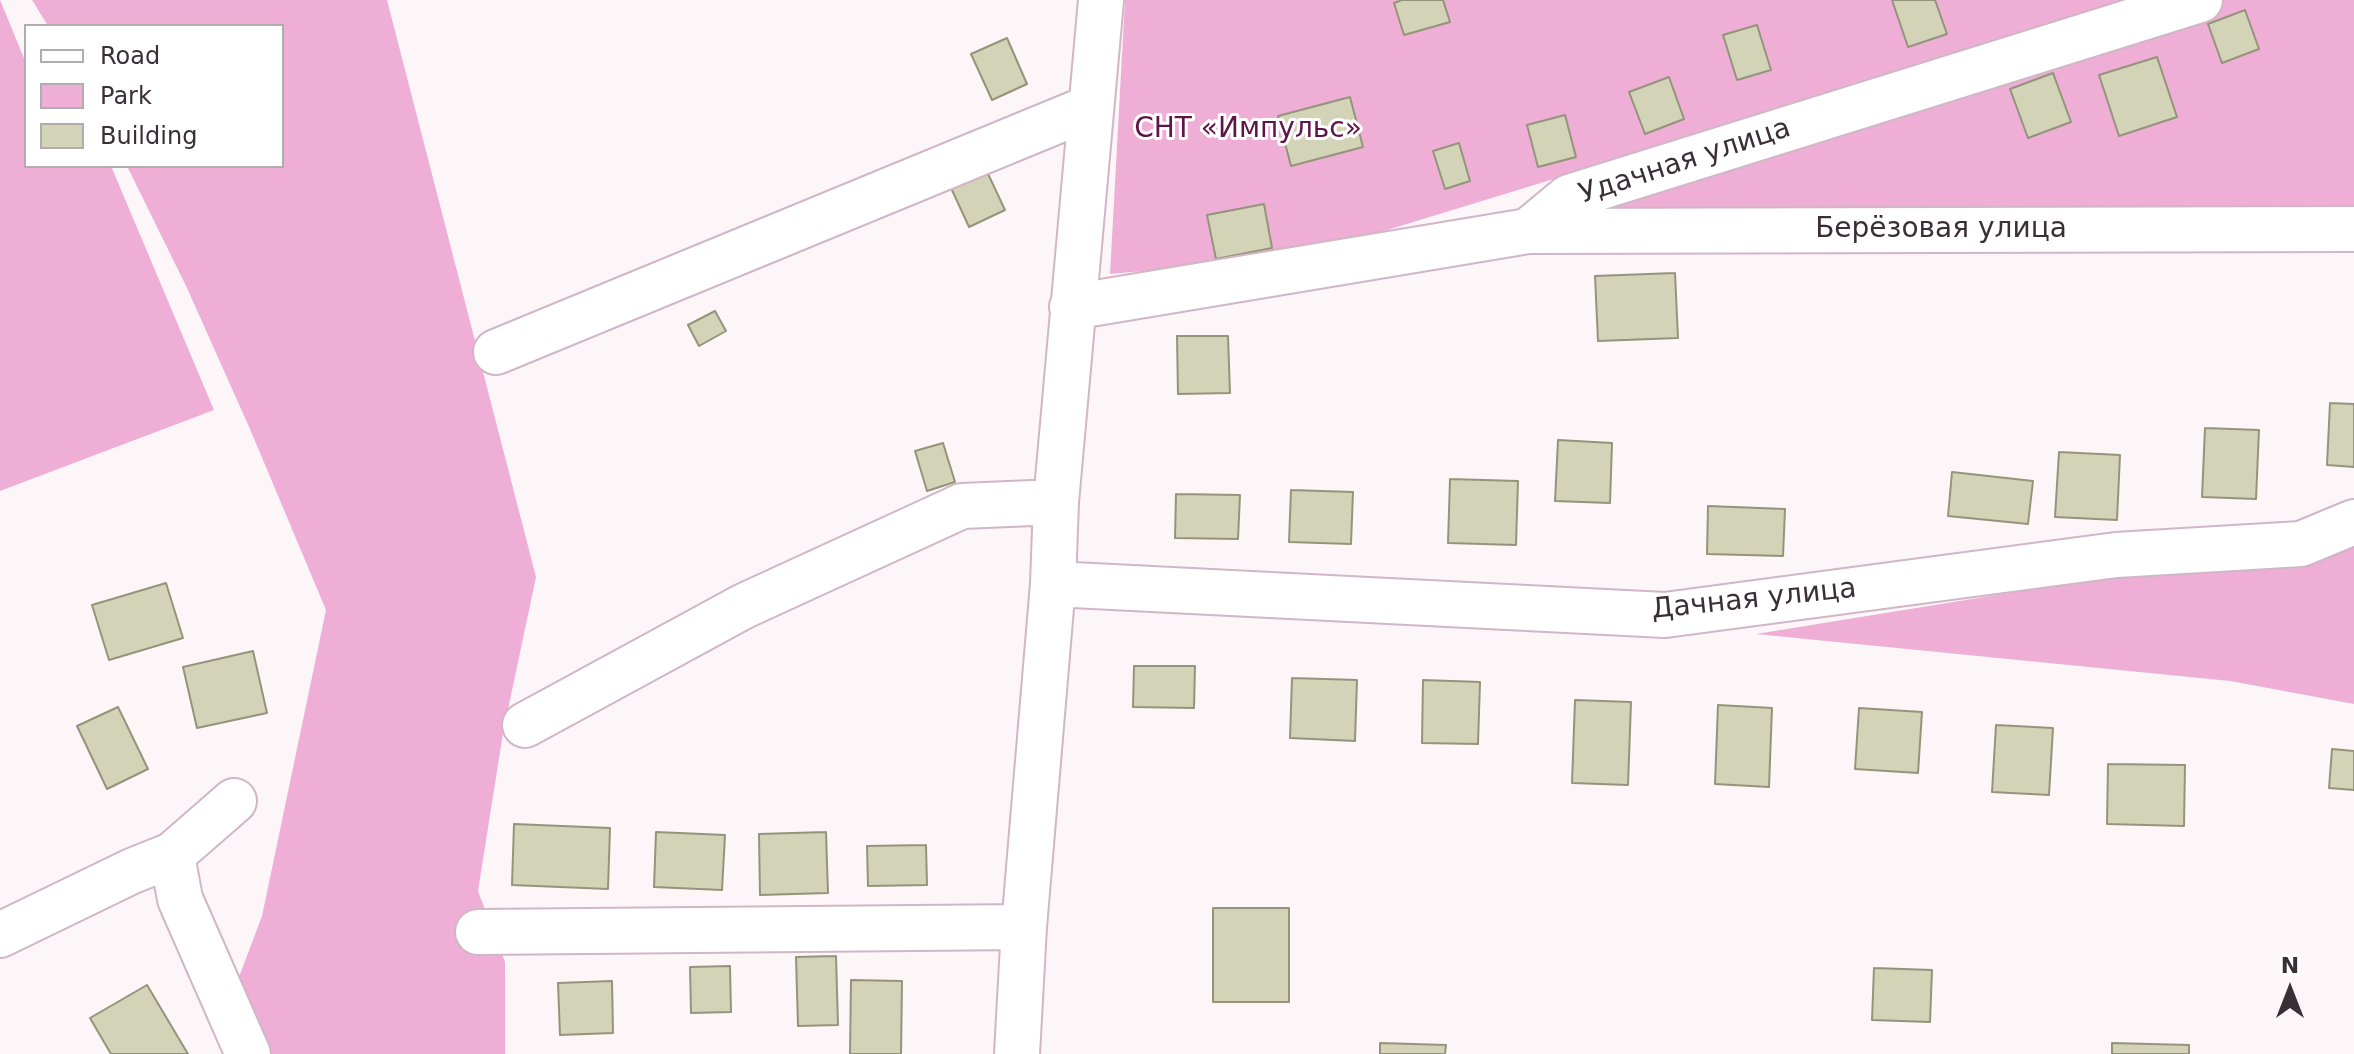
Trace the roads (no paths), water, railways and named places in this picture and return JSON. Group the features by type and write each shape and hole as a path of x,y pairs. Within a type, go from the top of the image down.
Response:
{"street":[{"path":"1017,1054 1024,927 1053,584 1056,502 1101,0"},
{"name":"Удачная улица","path":"1528,231 1569,197 2200,0"},
{"path":"496,352 1091,107"},
{"name":"Берёзовая улица","path":"1528,231 2354,229"},
{"path":"1072,307 1528,231"},
{"path":"525,725 744,606 962,506 1056,502"},
{"name":"Дачная улица","path":"1053,584 1665,615 2116,555 2301,544 2354,522"},
{"path":"0,935 172,855 234,801"},
{"path":"172,855 180,899 248,1054"},
{"path":"478,932 1024,927"}],"park label":[{"name":"СНТ «Импульс»","path":"1248,130"}]}
